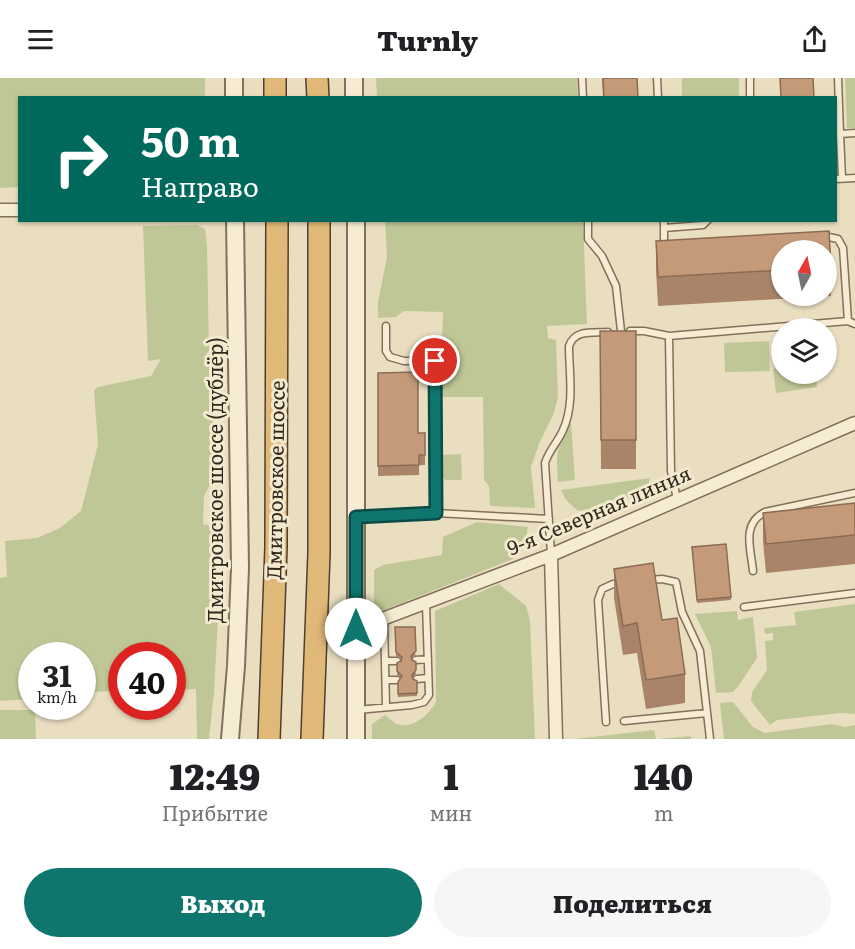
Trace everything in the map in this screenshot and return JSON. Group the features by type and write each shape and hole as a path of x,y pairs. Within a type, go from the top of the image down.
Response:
{"highway":[{"path":"275,78 275,96"},
{"path":"317,78 318,96"},
{"name":"Дмитровское шоссе","path":"269,739 276,547 277,222"},
{"path":"312,739 319,553 319,222"}],"street":[{"path":"234,78 234,96"},
{"path":"0,210 18,210"},
{"name":"Дмитровское шоссе (дублёр)","path":"230,739 240,568 235,222"},
{"path":"356,222 356,739"},
{"name":"9-я Северная линия","path":"356,629 551,555 855,423"},
{"path":"551,555 556,739"}],"lane":[{"path":"582,78 583,96"},
{"path":"657,78 658,96"},
{"path":"750,78 750,96"},
{"path":"838,78 839,178 855,178"},
{"path":"840,134 855,133"},
{"path":"588,222 588,239 602,256 616,286 621,331"},
{"path":"676,243 664,244 664,224 703,225 706,222"},
{"path":"817,236 828,235 838,239 843,248 848,321"},
{"path":"551,555 545,463 564,429 571,398 569,360 572,339 579,334 621,331 644,331 669,336 848,321 855,324"},
{"path":"386,326 386,351 390,357 404,361 435,361 436,513"},
{"path":"669,336 671,471 677,499"},
{"path":"753,571 749,528 757,516 765,512 855,493"},
{"path":"356,517 436,513 549,519"},
{"path":"642,581 662,579 676,582 682,612 700,651 710,739"},
{"path":"606,723 598,600 602,590 613,584 632,582"},
{"path":"744,607 855,593"},
{"path":"356,710 412,705 424,702 429,695 426,604"},
{"path":"384,620 386,706"},
{"path":"416,660 428,659"},
{"path":"385,661 397,661"},
{"path":"417,679 428,678"},
{"path":"386,680 398,680"},
{"path":"624,721 707,713"}],"green space":[{"path":"0,78 205,78 205,96 18,96 18,187 0,188"},
{"path":"376,78 577,78 578,96 377,96"},
{"path":"682,78 739,78 739,96 682,96"},
{"path":"845,78 855,78 855,128 847,128"},
{"path":"385,222 583,222 587,324 547,326 548,338 556,340 558,398 531,467 535,508 490,506 489,486 484,480 483,397 440,397 443,312 404,311 396,317 378,318 378,302 387,257"},
{"path":"197,225 205,229 209,350 205,367 215,366 212,480 204,496 203,524 211,526 219,600 209,739 197,739 196,689 186,689 186,642 108,642 108,691 96,692 96,642 18,642 18,700 0,701 0,578 7,577 5,541 37,538 60,528 81,511 98,445 94,390 98,387 151,376 161,359 148,361 143,226"},
{"path":"769,341 770,371 725,372 724,343"},
{"path":"775,384 817,384 817,387 776,393"},
{"path":"571,423 575,480 558,482 558,451"},
{"path":"461,454 462,480 445,480 441,474 441,455"},
{"path":"650,478 646,492 592,509 578,511 566,500 561,490"},
{"path":"477,522 528,527 526,538 513,559 374,614 374,570 383,565 442,555 443,537"},
{"path":"499,584 526,606 530,620 535,739 372,739 372,724 385,715 397,724 409,725 425,716 436,702 435,611"},
{"path":"855,604 855,714 841,713 777,720 770,725 751,701 752,692 767,670 765,641 773,640 773,633 765,634 764,628 796,625 794,612"},
{"path":"737,611 738,620 753,617 757,658 733,692 716,693 711,647 695,614"},
{"path":"733,702 753,727 765,733 832,724 845,727 855,725 855,739 724,739 720,703"},
{"path":"0,710 18,710 18,720 35,720 36,739 0,739"},
{"path":"654,730 656,739 574,739"},
{"path":"691,736 691,739 656,739"}],"building":[{"path":"603,78 637,78 638,96 604,96"},
{"path":"780,78 813,78 814,96 781,96"},
{"path":"829,231 830,240 771,240 771,271 658,277 656,241"},
{"path":"600,331 636,331 636,440 601,440"},
{"path":"418,372 418,433 425,433 425,455 419,455 419,465 378,466 378,373"},
{"path":"855,503 855,535 766,544 763,513"},
{"path":"726,544 731,597 697,600 692,547"},
{"path":"653,563 662,620 677,618 685,674 646,680 637,623 623,626 614,569"},
{"path":"395,627 415,627 416,651 411,656 416,662 416,670 412,675 417,681 417,693 398,694 398,682 402,676 397,671 397,663 402,657 396,652"}],"route":[{"path":"356,629 356,517 436,513 435,361"}]}
